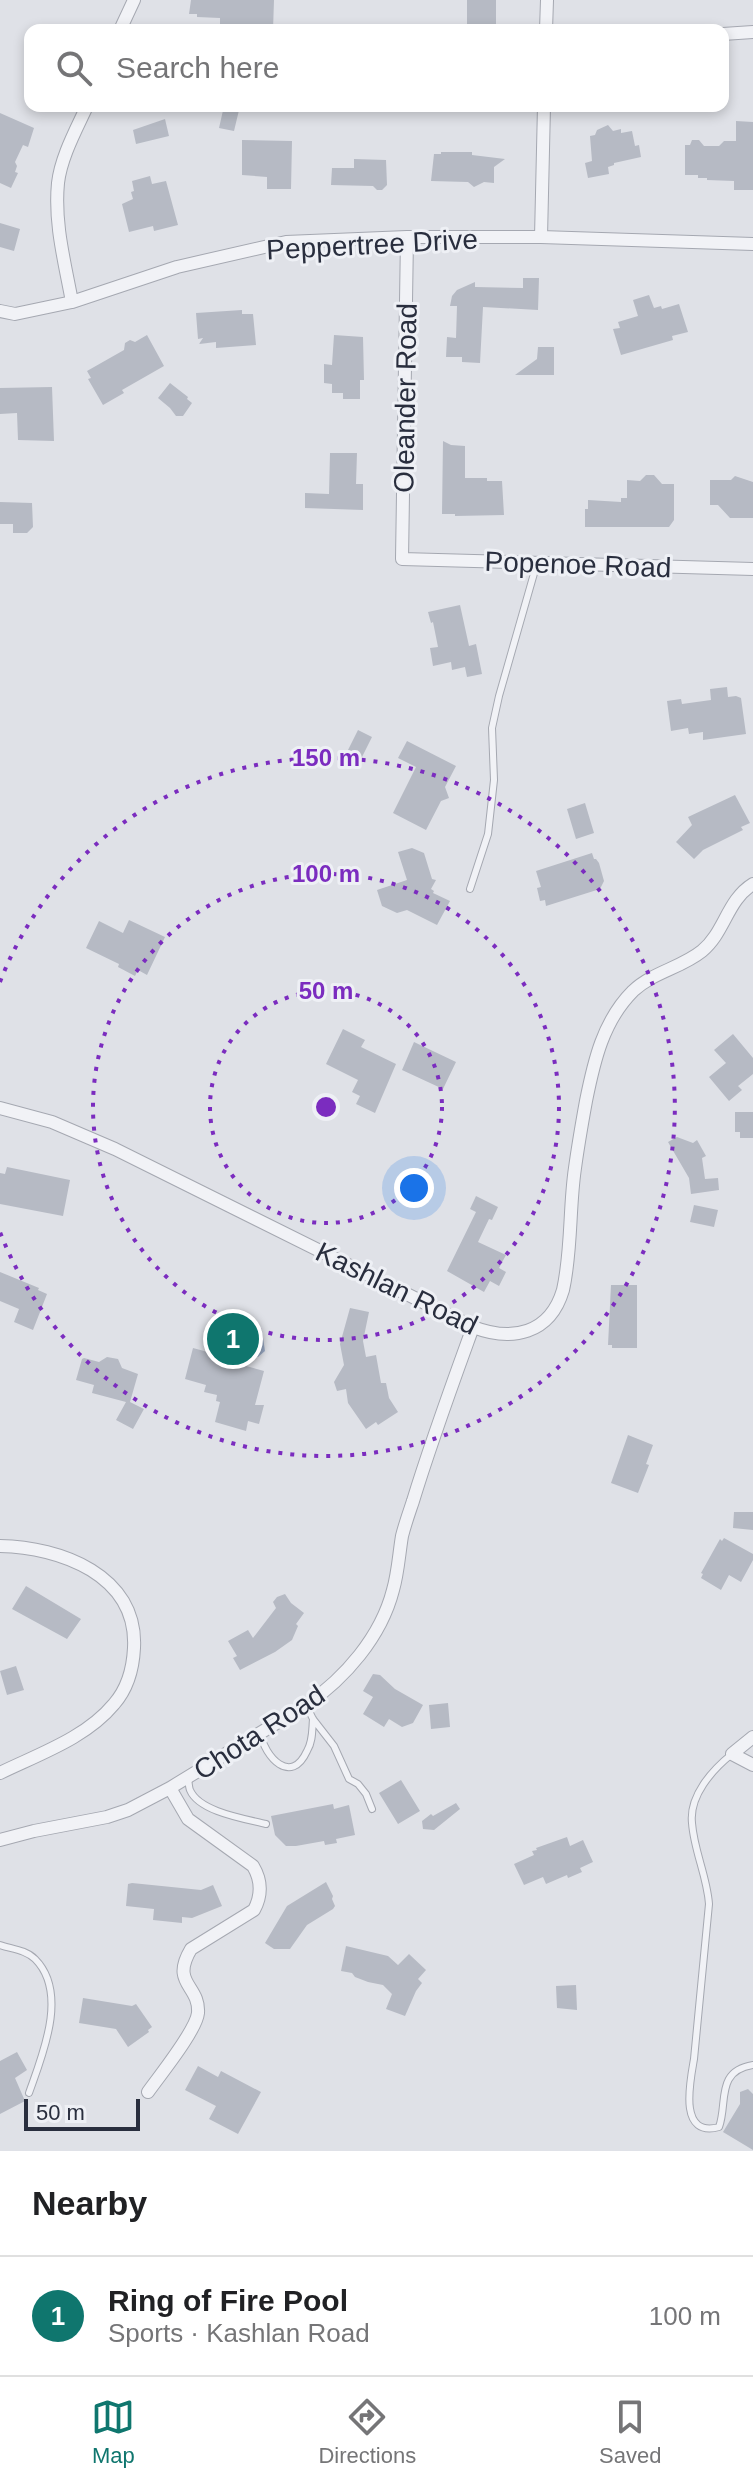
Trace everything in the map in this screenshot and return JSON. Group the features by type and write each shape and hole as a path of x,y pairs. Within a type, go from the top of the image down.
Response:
{"street":[{"path":"123,24 134,0"},
{"path":"546,24 547,0"},
{"path":"729,34 753,32"},
{"path":"72,302 58,226 58,180 84,112"},
{"path":"541,237 544,112"},
{"name":"Peppertree Drive","path":"0,311 15,314 72,302 177,267 286,242 407,237 541,237 753,244"},
{"name":"Oleander Road","path":"402,559 407,237"},
{"name":"Popenoe Road","path":"402,559 753,569"},
{"name":"Kashlan Road","path":"0,1108 52,1122 115,1149 473,1327 494,1335 524,1332 545,1319 560,1300 566,1277 575,1168 592,1069 608,1024 624,1001 645,981 701,952 717,934 732,903 753,884"},
{"name":"Chota Road","path":"0,1840 128,1810 170,1788 327,1691 360,1654 388,1605 403,1534 473,1327"},
{"path":"0,1546 54,1554 83,1564 102,1577 129,1615 134,1641 128,1682 104,1715 84,1730 0,1773"},
{"path":"753,1737 732,1754 753,1765"},
{"path":"148,2092 195,2025 198,2005 183,1970 191,1949 254,1910 260,1894 258,1875 253,1866 188,1819 170,1788"}],"lane":[{"path":"470,889 488,834 494,780 494,717 537,563"},
{"path":"306,1705 328,1736 349,1779 366,1794 372,1809"},
{"path":"260,1733 267,1754 274,1763 293,1766 308,1751 313,1719"},
{"path":"732,1754 715,1768 702,1787 691,1820 709,1904 690,2080 692,2121 699,2126 719,2127 728,2078 753,2065"},
{"path":"188,1777 191,1793 201,1802 231,1815 266,1824"},
{"path":"0,1945 26,1953 38,1961 52,1993 46,2042 29,2093"}],"water":[{"path":"254,1323 262,1331 265,1351 258,1357 239,1354 233,1347 204,1342 205,1334 235,1336 248,1324"}],"building":[{"path":"191,0 274,0 273,24 220,24 220,18 189,14"},
{"path":"467,0 496,0 496,24 467,24"},
{"path":"223,112 239,112 234,131 219,128"},
{"path":"0,113 34,128 28,147 23,145 15,162 15,172 18,173 11,188 0,183"},
{"path":"165,119 169,136 136,144 133,130"},
{"path":"736,121 753,122 753,190 734,190 734,181 685,175 685,145 690,145 692,140 699,140 704,146 736,141"},
{"path":"608,125 613,131 621,129 621,133 632,131 641,157 614,163 608,167 609,174 588,178 585,163 592,161 590,136"},
{"path":"242,140 292,141 291,189 267,189 267,177 242,175"},
{"path":"472,152 472,155 505,159 494,167 494,183 484,182 474,187 468,182 431,181 434,154"},
{"path":"354,159 386,160 387,185 377,190 373,186 331,185 332,168 354,168"},
{"path":"150,176 152,184 166,181 178,225 154,231 153,226 129,232 122,204 133,199 132,181"},
{"path":"0,223 20,229 14,251 0,247"},
{"path":"523,278 539,278 538,310 483,307 480,363 462,362 462,357 446,357 447,337 456,338 457,306 450,306 457,290 475,282 475,287 523,288"},
{"path":"649,295 654,308 679,304 688,332 672,336 673,340 621,355 613,329 620,328 618,322 638,316 633,300"},
{"path":"242,310 242,314 253,314 256,345 216,348 216,342 199,344 203,338 198,339 196,313"},
{"path":"147,335 164,366 122,390 124,393 103,405 88,379 91,378 87,371 124,350 125,343 130,340 135,342"},
{"path":"334,335 363,337 364,380 360,380 360,399 343,399 343,393 332,393 332,384 324,383 324,364 332,365"},
{"path":"538,347 554,347 554,375 515,375 537,359"},
{"path":"170,383 192,403 183,416 176,416 158,398"},
{"path":"52,387 54,441 18,440 17,413 0,414 0,388"},
{"path":"443,441 465,446 465,478 502,481 504,515 442,514"},
{"path":"330,453 357,453 356,484 363,484 363,510 305,508 305,493 329,494"},
{"path":"646,475 654,475 662,484 674,484 674,520 669,527 585,527 588,500 621,502 621,498 627,498 627,480 640,481"},
{"path":"735,476 753,482 753,518 730,518 718,505 710,505 710,480 731,480"},
{"path":"0,502 32,503 33,527 27,533 13,533 13,524 0,524"},
{"path":"460,605 469,646 476,644 482,674 467,677 465,667 452,670 451,662 433,666 430,648 438,647 428,612"},
{"path":"727,687 728,697 741,698 746,734 703,740 703,732 689,734 688,728 671,731 667,701 681,699 682,704 711,700 710,689"},
{"path":"358,730 372,737 362,757 348,750"},
{"path":"407,741 456,766 445,787 449,798 441,801 426,830 393,813 416,767 398,758"},
{"path":"735,795 750,823 741,827 743,830 703,850 694,859 676,842 692,825 688,817"},
{"path":"585,803 594,833 576,839 567,809"},
{"path":"412,848 424,853 432,879 436,880 431,889 433,893 450,901 437,925 407,910 397,913 382,906 377,890 407,880 398,852"},
{"path":"592,853 599,863 604,881 600,889 546,906 545,900 540,901 537,888 541,887 536,871"},
{"path":"129,920 165,937 147,975 138,970 135,976 118,967 119,964 86,948 99,921 123,933"},
{"path":"343,1029 365,1040 361,1047 396,1064 375,1113 356,1104 360,1096 352,1092 358,1080 326,1064"},
{"path":"733,1034 753,1058 753,1074 738,1086 742,1090 729,1101 709,1077 726,1063 714,1050"},
{"path":"414,1042 456,1062 443,1089 402,1070"},
{"path":"735,1112 753,1112 753,1138 740,1138 740,1132 735,1132"},
{"path":"677,1137 693,1143 697,1140 706,1156 702,1158 705,1179 718,1178 719,1190 691,1194 689,1178 668,1142"},
{"path":"7,1167 70,1180 63,1216 0,1204 0,1173 5,1174"},
{"path":"476,1196 498,1207 478,1242 506,1255 499,1268 506,1272 499,1286 490,1281 484,1292 447,1271 476,1212 470,1209"},
{"path":"694,1205 718,1210 714,1227 690,1222"},
{"path":"0,1272 47,1294 33,1330 14,1322 19,1309 0,1301"},
{"path":"611,1285 637,1285 637,1348 612,1348 608,1345"},
{"path":"350,1308 369,1312 363,1341 366,1357 376,1355 381,1383 386,1383 389,1398 398,1412 366,1429 348,1403 346,1389 337,1391 334,1382 344,1365 340,1344"},
{"path":"193,1348 264,1371 255,1405 264,1405 259,1424 248,1421 246,1431 215,1422 220,1402 216,1401 217,1395 204,1392 206,1385 185,1379"},
{"path":"107,1357 118,1359 122,1368 138,1374 130,1402 144,1409 133,1429 116,1420 126,1402 92,1393 94,1385 76,1380 82,1359 99,1362"},
{"path":"628,1435 653,1445 638,1493 611,1483"},
{"path":"734,1512 753,1512 753,1530 733,1528"},
{"path":"724,1538 753,1554 753,1560 741,1582 729,1575 721,1590 701,1578 701,1573 720,1539 722,1541"},
{"path":"26,1586 81,1619 67,1639 12,1609"},
{"path":"285,1594 304,1613 296,1624 298,1626 292,1640 240,1670 233,1658 237,1656 228,1641 248,1630 253,1638 276,1608 273,1602"},
{"path":"16,1666 24,1690 7,1695 0,1671"},
{"path":"373,1674 380,1675 395,1689 423,1705 413,1723 402,1727 389,1719 384,1727 363,1714 373,1697 363,1691"},
{"path":"448,1703 450,1727 431,1729 429,1705"},
{"path":"401,1780 420,1811 398,1824 379,1793"},
{"path":"456,1803 460,1809 434,1830 423,1829 422,1821"},
{"path":"333,1804 334,1809 349,1805 355,1835 325,1845 324,1841 286,1846 275,1835 271,1816"},
{"path":"567,1837 570,1846 583,1840 593,1862 580,1868 582,1872 568,1878 567,1875 546,1884 543,1877 524,1885 514,1864 534,1855 532,1851 536,1848"},
{"path":"326,1882 333,1896 333,1909 307,1925 290,1949 274,1949 265,1943 287,1906"},
{"path":"128,1884 201,1890 213,1885 222,1906 192,1918 182,1917 182,1923 153,1920 154,1909 126,1906"},
{"path":"346,1946 388,1956 398,1965 409,1954 426,1970 418,1979 422,1983 405,2016 386,2009 392,1994 383,1985 341,1971"},
{"path":"576,1985 577,2010 557,2008 556,1986"},
{"path":"83,1998 132,2006 136,2004 152,2027 128,2047 116,2029 79,2023"},
{"path":"17,2052 27,2070 15,2078 25,2101 0,2114 0,2061"},
{"path":"198,2066 218,2077 221,2071 261,2092 238,2134 209,2119 216,2106 185,2090"},
{"path":"748,2089 753,2094 753,2150 723,2132 740,2104 740,2092"}],"place":[{"name":"Ring of Fire Pool","path":"233,1339"}]}
